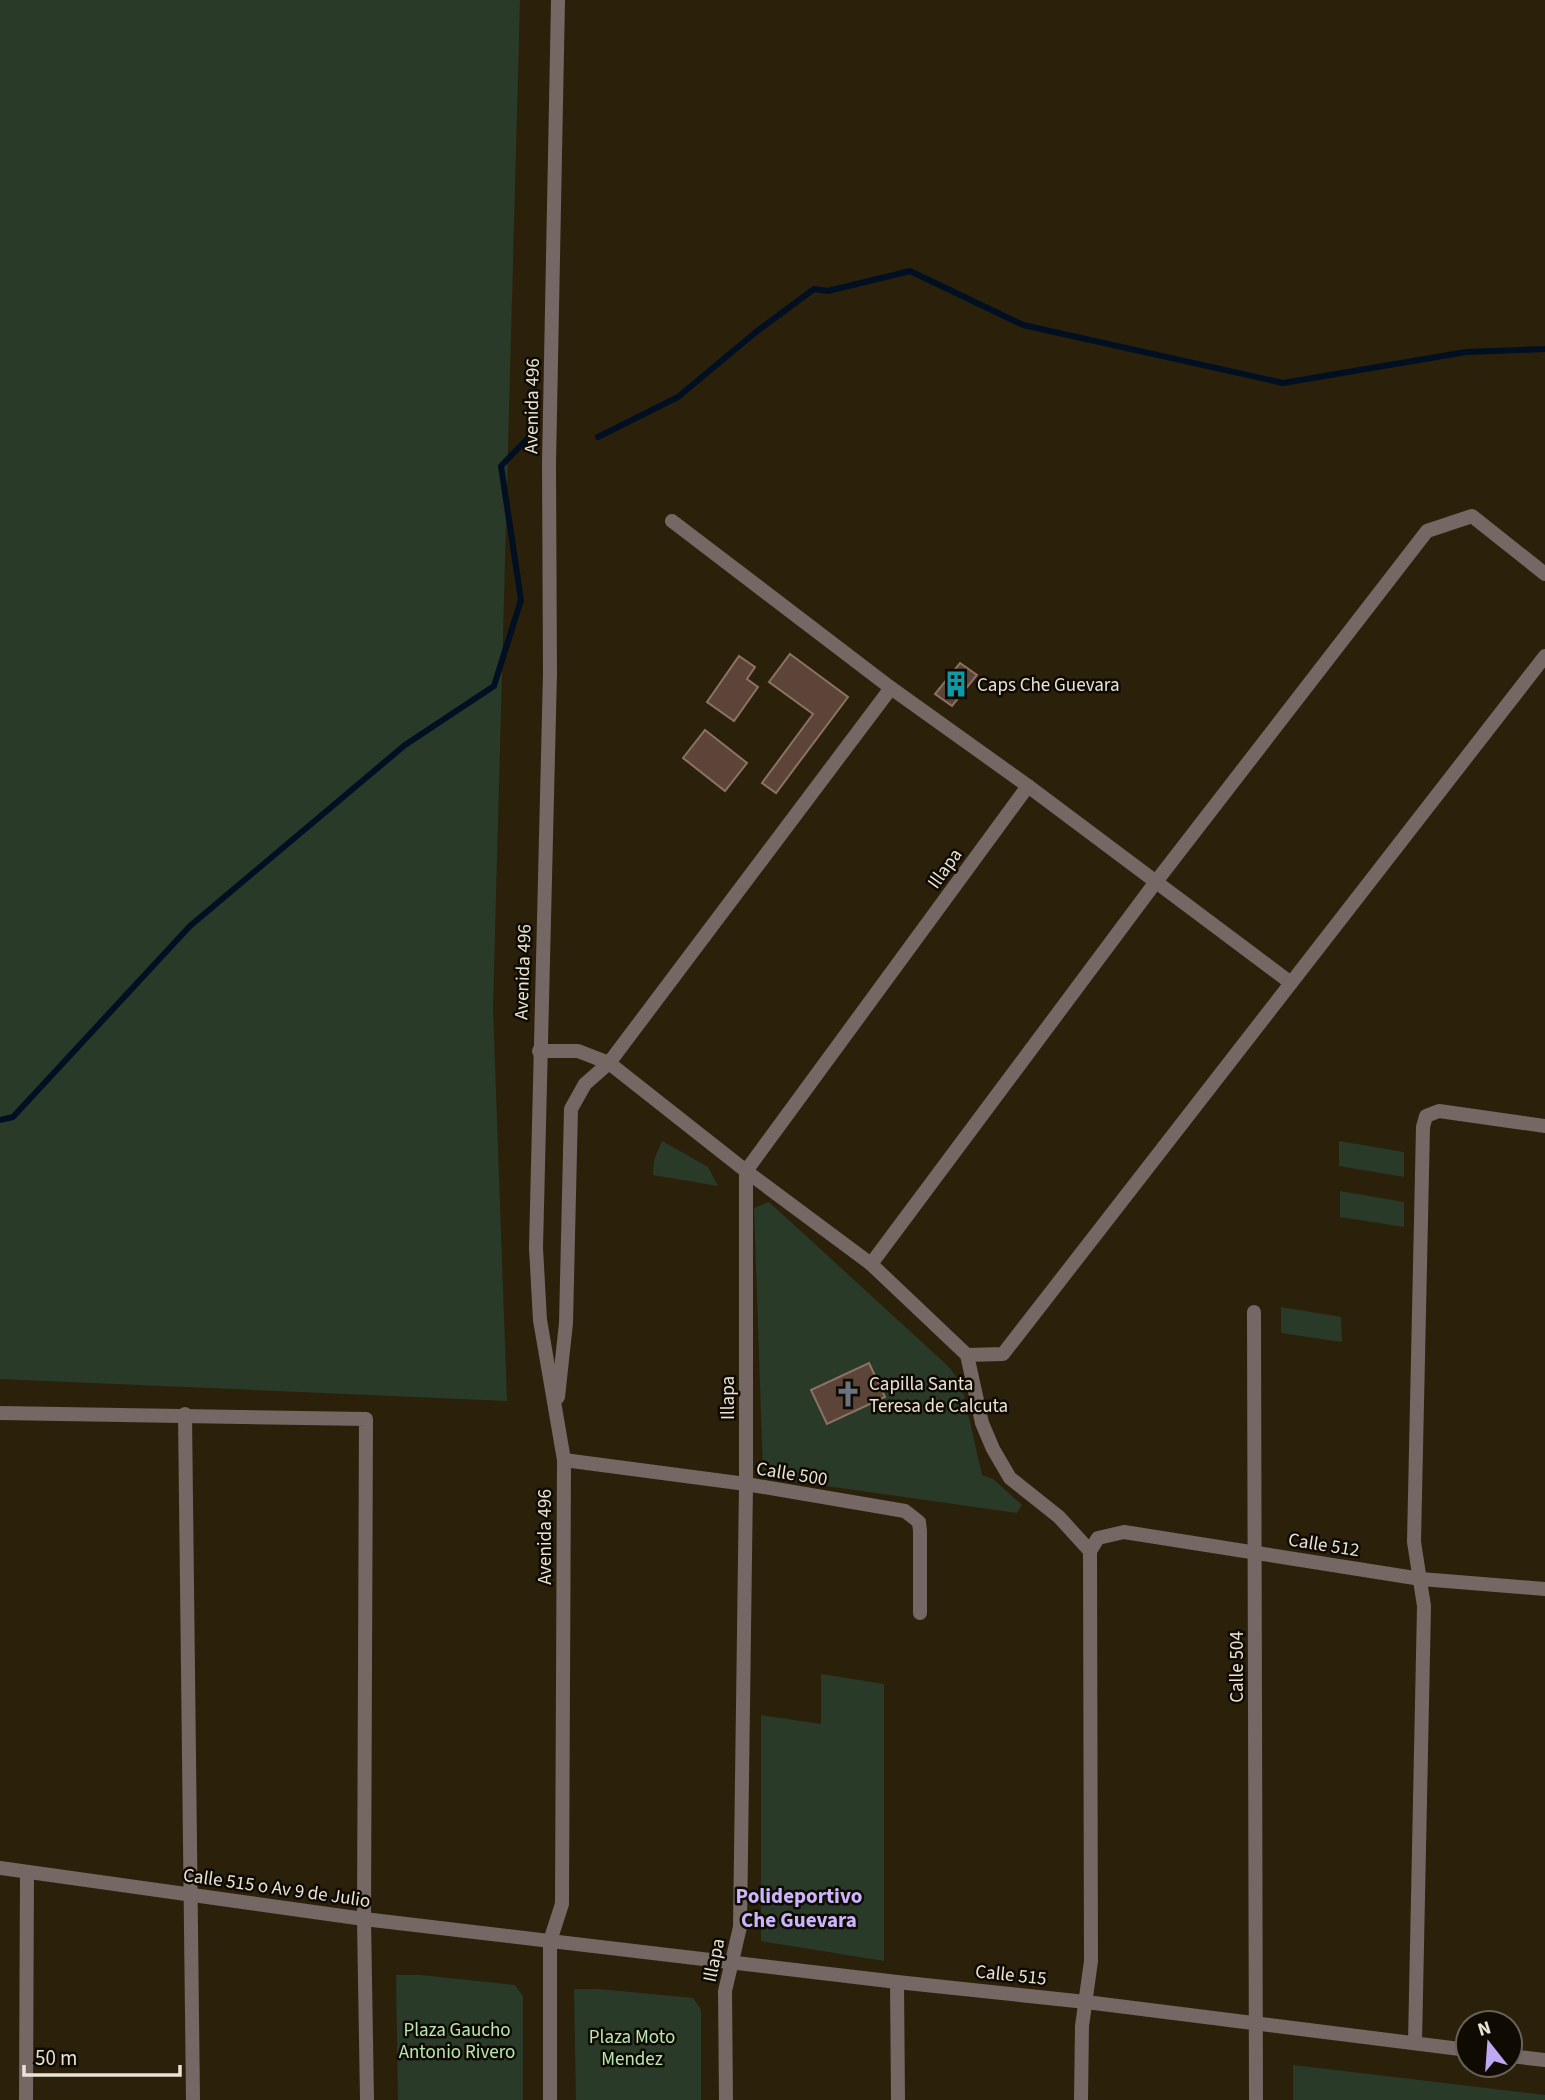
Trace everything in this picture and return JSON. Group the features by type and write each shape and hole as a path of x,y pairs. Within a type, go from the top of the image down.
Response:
{"street":[{"name":"Avenida 496","path":"550,2100 550,1941 562,1904 564,1460 540,1320 536,1248 550,673 549,464 558,0"},
{"path":"871,1264 1155,883 1427,531 1472,516 1545,574"},
{"path":"672,521 891,688 1028,786 1291,983"},
{"path":"967,1356 1003,1353 1545,656"},
{"path":"556,1413 566,1323 571,1109 585,1084 609,1063 891,688"},
{"name":"Illapa","path":"726,2100 725,1991 740,1927 746,1484 746,1171 1028,786"},
{"path":"539,1052 578,1051 609,1063 746,1171 871,1264 967,1356 982,1423 1010,1478 1094,1544 1091,1961 1082,2026 1082,2100"},
{"path":"1415,2043 1424,1606 1413,1542 1423,1127 1426,1116 1438,1111 1545,1126"},
{"name":"Calle 504","path":"1254,1312 1256,2100"},
{"path":"0,1413 366,1419 364,1919 367,2100"},
{"path":"185,1415 193,2100"},
{"name":"Calle 500","path":"564,1460 746,1484 905,1511 919,1522 920,1613"},
{"name":"Calle 512","path":"1094,1544 1124,1532 1421,1579 1545,1589"},
{"name":"Calle 515 o Av 9 de Julio","path":"0,1868 364,1919 550,1941"},
{"path":"26,2100 27,1872"},
{"name":"Calle 515","path":"550,1941 897,1982 1086,2001 1454,2048"},
{"path":"897,1982 898,2100"},
{"path":"1524,2058 1545,2060"}],"green space":[{"path":"0,0 520,0 493,1008 507,1401 0,1379"},
{"path":"662,1141 708,1167 718,1186 653,1175 654,1160"},
{"path":"1339,1141 1404,1152 1404,1177 1339,1166"},
{"path":"1340,1191 1404,1202 1404,1227 1340,1217"},
{"path":"769,1202 949,1367 961,1383 982,1475 993,1479 1022,1505 1017,1513 770,1478 763,1472 754,1208"},
{"path":"1281,1307 1341,1317 1342,1342 1281,1333"},
{"path":"821,1674 884,1684 884,1961 761,1941 761,1715 821,1724"},
{"name":"Plaza Gaucho Antonio Rivero","path":"396,1975 515,1985 523,1996 523,2100 398,2100"},
{"name":"Plaza Moto Mendez","path":"574,1989 693,1998 701,2010 701,2100 576,2100"},
{"path":"1293,2065 1545,2095 1545,2100 1293,2100"}],"building":[{"path":"790,654 848,697 776,793 762,783 813,714 769,682"},
{"path":"739,656 755,667 747,679 758,687 734,721 707,702"},
{"name":"Caps Che Guevara","path":"960,663 977,675 952,706 935,694"},
{"path":"705,730 747,763 725,791 683,758"},
{"name":"Capilla Santa Teresa de Calcuta","path":"869,1363 885,1397 827,1424 811,1390"}],"waterway":[{"path":"598,437 678,397 756,332 814,289 828,291 910,271 1023,325 1283,383 1466,352 1545,349"},
{"path":"0,1120 13,1117 190,926 405,745 494,686 521,600 501,466 536,430"}],"place":[{"name":"Caps Che Guevara","path":"956,684"},
{"name":"Capilla Santa Teresa de Calcuta","path":"848,1394"}],"district":[{"name":"Polideportivo Che Guevara","path":"799,1908"}]}
